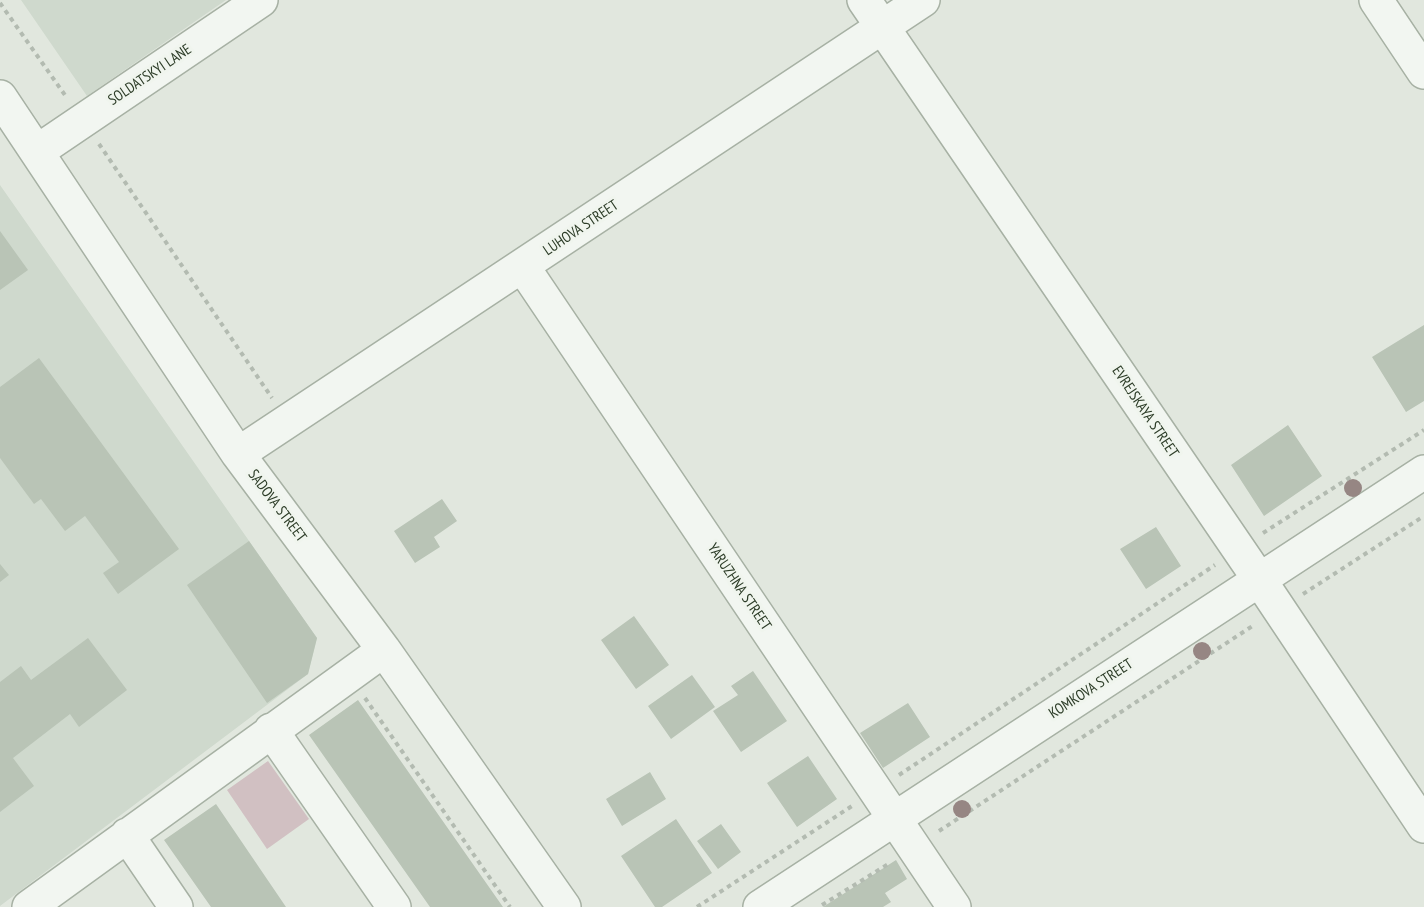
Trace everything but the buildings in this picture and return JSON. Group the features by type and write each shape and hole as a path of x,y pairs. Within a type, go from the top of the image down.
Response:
{"street":[{"name":"SOLDATSKYI LANE","path":"38,151 261,0"},
{"name":"EVREJSKAYA STREET","path":"864,0 1259,579 1424,826"},
{"name":"LUHOVA STREET","path":"238,454 923,0"},
{"path":"1376,0 1424,72"},
{"name":"SADOVA STREET","path":"0,97 238,454 384,650 564,907"},
{"name":"YARUZHNA STREET","path":"523,267 954,907"},
{"name":"KOMKOVA STREET","path":"760,907 1424,472"},
{"path":"29,907 384,650"},
{"path":"271,730 394,907"},
{"path":"127,835 176,907"}],"path":[{"path":"0,3 289,421"},
{"path":"697,907 1238,549 1424,430"},
{"path":"819,907 1424,516"},
{"path":"349,675 510,907"}],"shaded area":[{"path":"21,0 226,0 87,96"},
{"path":"0,185 317,638 308,674 0,906"},
{"path":"268,761 309,819 267,849 227,790"}]}
